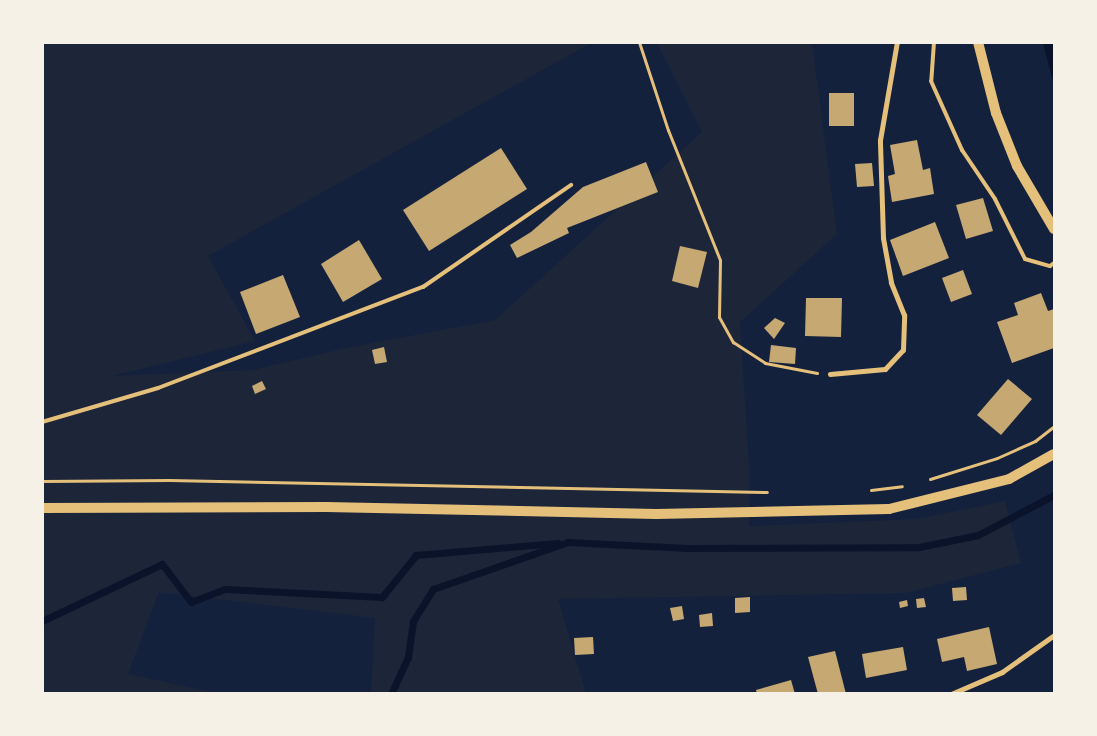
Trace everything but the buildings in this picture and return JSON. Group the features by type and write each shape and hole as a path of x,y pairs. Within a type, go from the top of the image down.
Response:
{"main road":[{"path":"978,42 996,113 1017,166 1054,229"},
{"path":"42,508 326,507 656,514 889,509 1009,479 1054,454"}],"street":[{"path":"830,374 885,369 903,350 904,315 891,282 883,238 880,140 897,42"},
{"path":"951,694 1002,672 1054,635"}],"lane":[{"path":"934,42 931,81 962,150 995,199 1025,259 1050,266 1054,263"},
{"path":"42,422 158,388 423,287 571,186"}],"path":[{"path":"639,42 668,130 720,260 719,317 733,342 766,363 830,374"},
{"path":"928,480 997,458 1035,440 1054,426"},
{"path":"42,481 169,480 774,493"},
{"path":"864,491 911,485"}],"shaded area":[{"path":"42,43 591,43 208,256 255,341 112,376 253,370 351,347 495,320 702,132 657,43 812,43 837,234 740,322 750,482 749,526 916,519 1005,501 1021,563 906,593 558,599 586,694 371,693 375,618 159,592 128,674 216,693 43,693"},
{"path":"1043,43 1054,43 1054,81 1052,78"}],"waterway":[{"path":"391,694 408,657 413,621 433,589 568,542 688,548 919,547 978,535 1054,495"},
{"path":"42,621 162,564 191,602 225,589 382,597 416,555 557,543"}]}
